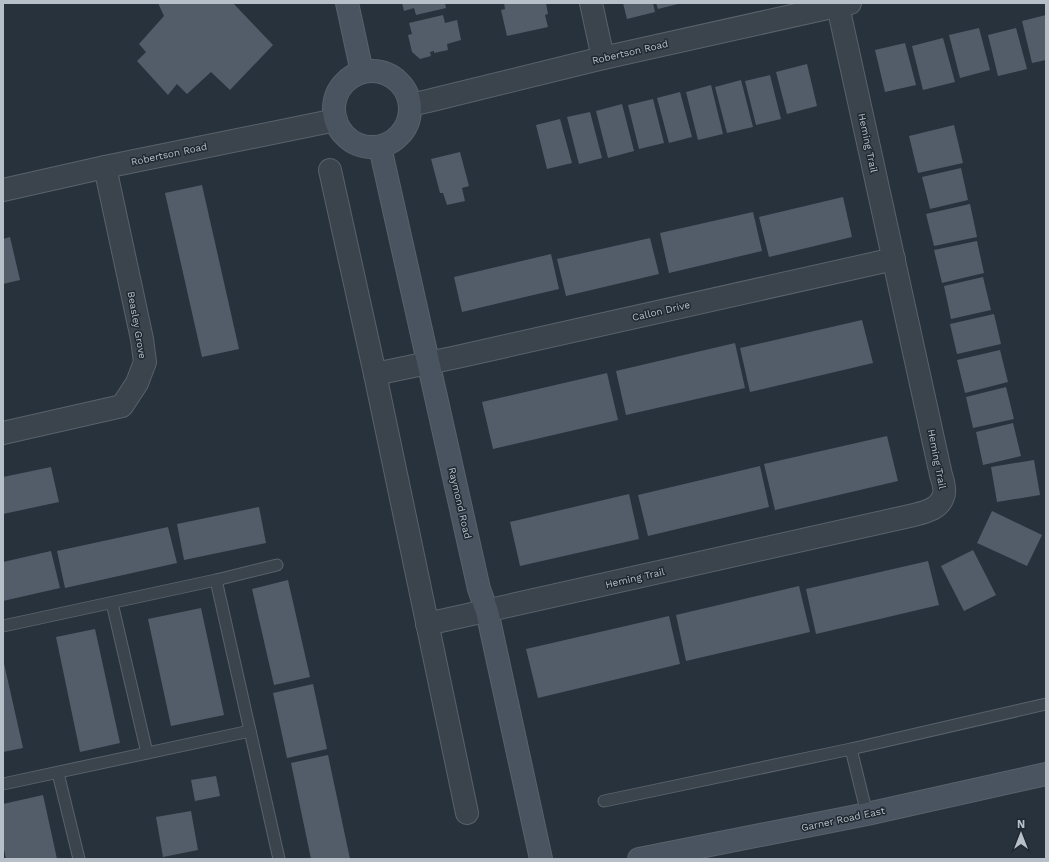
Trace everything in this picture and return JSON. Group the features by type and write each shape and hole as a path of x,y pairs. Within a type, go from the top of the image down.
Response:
{"street":[{"path":"347,3 362,72"},
{"path":"591,3 603,58"},
{"name":"Robertson Road","path":"410,105 603,58 844,4"},
{"name":"Heming Trail","path":"487,612 926,512 940,503 944,497 944,486 894,259 844,4"},
{"path":"374,71 386,73 396,79 404,88 410,105 411,111 408,123 402,134 392,142 380,147 368,147 357,144 347,137 339,128 334,106 337,95 343,85 352,77 362,72 374,71"},
{"name":"Robertson Road","path":"3,190 105,167 336,120"},
{"name":"Raymond Road","path":"380,147 479,589 487,612 541,859"},
{"name":"Beasley Grove","path":"3,433 122,406 136,383 145,362 142,339 105,167"},
{"path":"330,170 467,813"},
{"name":"Callon Drive","path":"374,374 894,259"},
{"path":"427,624 487,612"},
{"name":"Garner Road East","path":"639,859 867,814 1046,774"}],"lane":[{"path":"3,626 216,580 277,565"},
{"path":"216,580 279,859"},
{"path":"112,603 147,753"},
{"path":"604,801 851,749 1046,704"},
{"path":"3,784 250,731"},
{"path":"851,749 867,814"},
{"path":"58,773 79,859"}],"building":[{"path":"158,3 233,3 273,45 230,90 211,72 187,94 177,84 168,95 137,61 146,52 139,44 164,16"},
{"path":"402,3 445,3 446,8 416,15 414,8 404,11"},
{"path":"504,3 546,3 548,14 545,15 548,27 507,36 501,10 505,9"},
{"path":"623,3 653,3 655,12 627,19"},
{"path":"656,3 678,3 678,4 658,9"},
{"path":"443,15 445,23 457,20 461,40 447,44 448,50 434,53 434,51 430,52 431,56 420,59 412,52 408,35 412,34 409,23"},
{"path":"1046,15 1046,60 1032,63 1022,21"},
{"path":"979,28 990,70 960,78 949,35"},
{"path":"1016,28 1027,69 998,76 988,35"},
{"path":"943,38 955,82 923,90 912,46"},
{"path":"905,43 916,85 885,92 875,50"},
{"path":"807,64 817,106 787,114 776,72"},
{"path":"770,75 781,119 756,125 745,81"},
{"path":"741,80 753,127 727,133 715,87"},
{"path":"711,85 723,134 698,140 686,92"},
{"path":"680,92 692,137 669,143 657,98"},
{"path":"653,99 664,143 639,149 628,105"},
{"path":"622,104 634,151 608,158 596,111"},
{"path":"590,112 602,158 579,164 567,117"},
{"path":"560,119 572,163 547,169 536,125"},
{"path":"954,125 963,163 918,173 909,136"},
{"path":"460,152 469,186 462,188 465,201 447,205 443,193 440,193 431,159"},
{"path":"961,168 968,200 930,209 922,177"},
{"path":"202,185 239,349 202,357 165,193"},
{"path":"843,197 852,237 769,257 759,217"},
{"path":"970,204 977,237 934,246 926,214"},
{"path":"753,212 762,251 669,273 660,233"},
{"path":"10,237 20,280 3,284 3,239"},
{"path":"650,238 659,274 566,296 557,259"},
{"path":"977,241 984,273 942,283 934,250"},
{"path":"551,254 559,289 462,312 454,277"},
{"path":"983,277 991,310 951,319 944,286"},
{"path":"994,314 1001,344 957,354 950,324"},
{"path":"862,320 873,363 750,392 740,348"},
{"path":"735,343 745,388 626,415 616,371"},
{"path":"1000,350 1008,382 965,393 957,360"},
{"path":"607,373 618,420 493,449 482,402"},
{"path":"1006,387 1014,419 973,428 966,397"},
{"path":"1013,423 1021,456 983,465 976,432"},
{"path":"887,436 898,481 775,510 764,464"},
{"path":"1034,460 1040,495 997,502 991,467"},
{"path":"760,466 769,507 648,536 638,495"},
{"path":"51,467 59,502 3,514 3,477"},
{"path":"629,494 639,539 520,566 510,522"},
{"path":"259,507 266,543 184,560 177,524"},
{"path":"992,511 1042,535 1027,566 977,543"},
{"path":"168,527 177,563 65,588 57,551"},
{"path":"973,550 996,595 964,611 941,566"},
{"path":"51,551 60,588 3,601 3,562"},
{"path":"928,561 939,605 816,634 806,589"},
{"path":"288,580 310,677 274,685 252,589"},
{"path":"799,586 810,632 686,661 676,615"},
{"path":"201,608 224,715 171,726 148,619"},
{"path":"669,616 680,664 538,698 526,649"},
{"path":"95,629 120,743 80,752 56,637"},
{"path":"3,659 23,748 3,752"},
{"path":"313,684 327,749 287,758 273,693"},
{"path":"328,755 350,859 311,859 291,763"},
{"path":"216,776 220,796 195,801 191,780"},
{"path":"43,795 57,859 6,859 3,845 3,804"},
{"path":"191,811 198,850 163,857 156,817"}]}
